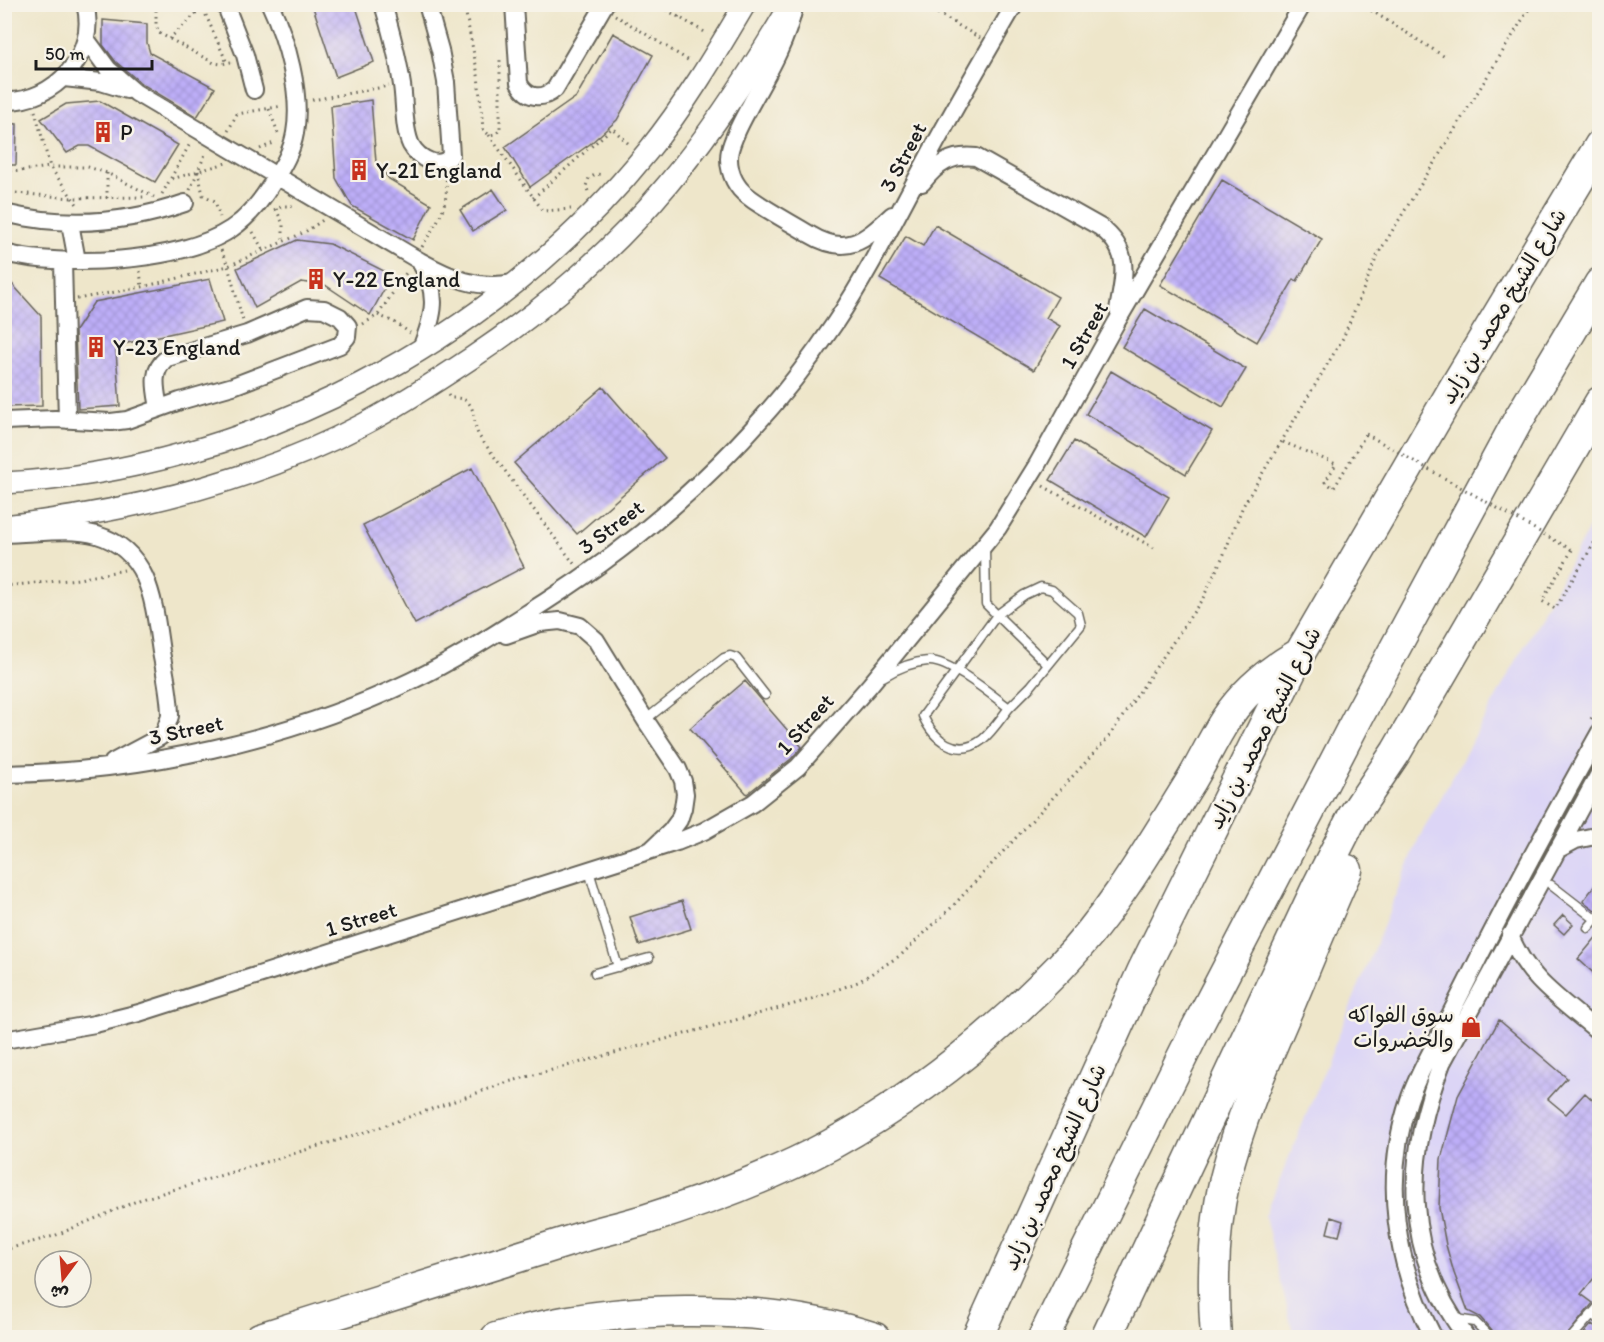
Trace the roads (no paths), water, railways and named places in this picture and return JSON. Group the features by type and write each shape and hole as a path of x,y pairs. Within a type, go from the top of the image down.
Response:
{"highway":[{"name":"شارع الشيخ محمد بن زايد","path":"979,1333 1143,970 1300,653 1599,145"},
{"path":"1043,1338 1194,1033 1359,715 1516,422 1599,283"},
{"path":"1106,1338 1317,887 1353,816 1396,752 1599,402"},
{"path":"260,1338 689,1205 784,1167 830,1145 906,1098 977,1044 1039,988 1066,960 1116,899 1239,703 1267,675 1300,653"},
{"path":"1216,1338 1213,1302 1216,1236 1225,1180 1242,1120 1263,1064 1396,752"},
{"path":"496,1338 525,1329 593,1317 662,1311 732,1312 801,1320 875,1338"}],"street":[{"path":"4,101 31,98 49,90 64,78 78,60 86,39 85,4"},
{"path":"225,4 245,55 254,90"},
{"path":"4,253 45,260 117,259 222,241 251,212 277,176 291,149 297,118 293,79 288,56 270,4"},
{"path":"383,4 399,64 411,145 426,159 436,164 445,162 452,150 446,82 427,4"},
{"path":"514,4 519,84 525,92 540,97 546,96 555,89 604,6"},
{"path":"4,483 117,468 180,454 231,438 348,389 418,342 460,324 561,243 591,214 642,157 673,119 745,4"},
{"path":"793,4 781,47 730,150 729,166 735,181 745,194 819,240 834,245 851,245 871,234 903,205 930,173 943,162 959,156 976,157 1100,227 1113,238 1121,254 1125,271 1116,324"},
{"path":"4,526 106,510 238,477 313,448 362,425 439,380 522,324 553,299 641,215 693,154 717,121 793,4"},
{"name":"3 Street","path":"4,774 99,768 194,753 296,725 410,682 478,645 583,576 645,531 696,487 767,411 836,322 1015,4"},
{"name":"1 Street","path":"4,1040 95,1024 139,1013 589,871 704,831 753,803 798,766 870,685 998,528 1037,465 1116,324 1303,4"},
{"path":"86,39 108,69 136,93 205,134 248,153 326,216 444,275 467,283 491,286 514,283"},
{"path":"64,78 101,82 136,93"},
{"path":"4,213 70,223 91,223 139,217 185,203"},
{"path":"67,420 64,301 70,261 70,223"},
{"path":"417,260 430,281 434,301 432,320 418,342"},
{"path":"4,421 111,422 135,417 244,382 340,345 347,337 345,321 324,309 312,307 247,334 167,358 162,362 155,376 159,408"},
{"path":"4,534 80,532 97,535 127,552 147,580 153,602 170,716 165,731 160,737 99,768"},
{"path":"478,645 550,621 570,623 580,627 596,640 678,769 683,781 685,794 679,820 650,851"},
{"path":"1434,1338 1418,1308 1407,1278 1400,1246 1394,1175 1399,1137 1407,1108 1425,1064 1527,863 1599,732"},
{"path":"1467,1338 1440,1296 1424,1252 1416,1207 1415,1161 1421,1127 1429,1095 1442,1063 1599,772"},
{"path":"1556,850 1576,840 1599,835"},
{"path":"1510,935 1529,971 1599,1033"}],"lane":[{"path":"985,545 986,604 1048,665"},
{"path":"1041,587 1052,590 1078,613 1080,625 1048,665 981,740 968,747 952,748 935,736 923,716 997,615 1024,595 1041,587"},
{"path":"645,720 724,658 730,656 736,658 765,695"},
{"path":"870,685 892,671 930,660 957,670 1009,708"},
{"path":"589,871 618,967"},
{"path":"1551,885 1597,917 1588,928"},
{"path":"595,974 649,958"},
{"path":"1571,1338 1599,1305"},
{"path":"1592,1314 1599,1321"},
{"path":"1453,1318 1475,1322 1491,1338"}],"place":[{"name":"P","path":"103,132"},
{"name":"Y-21 England","path":"359,170"},
{"name":"Y-22 England","path":"316,279"},
{"name":"Y-23 England","path":"96,347"},
{"name":"سوق الفواكه والخضروات","path":"1471,1027"}]}
